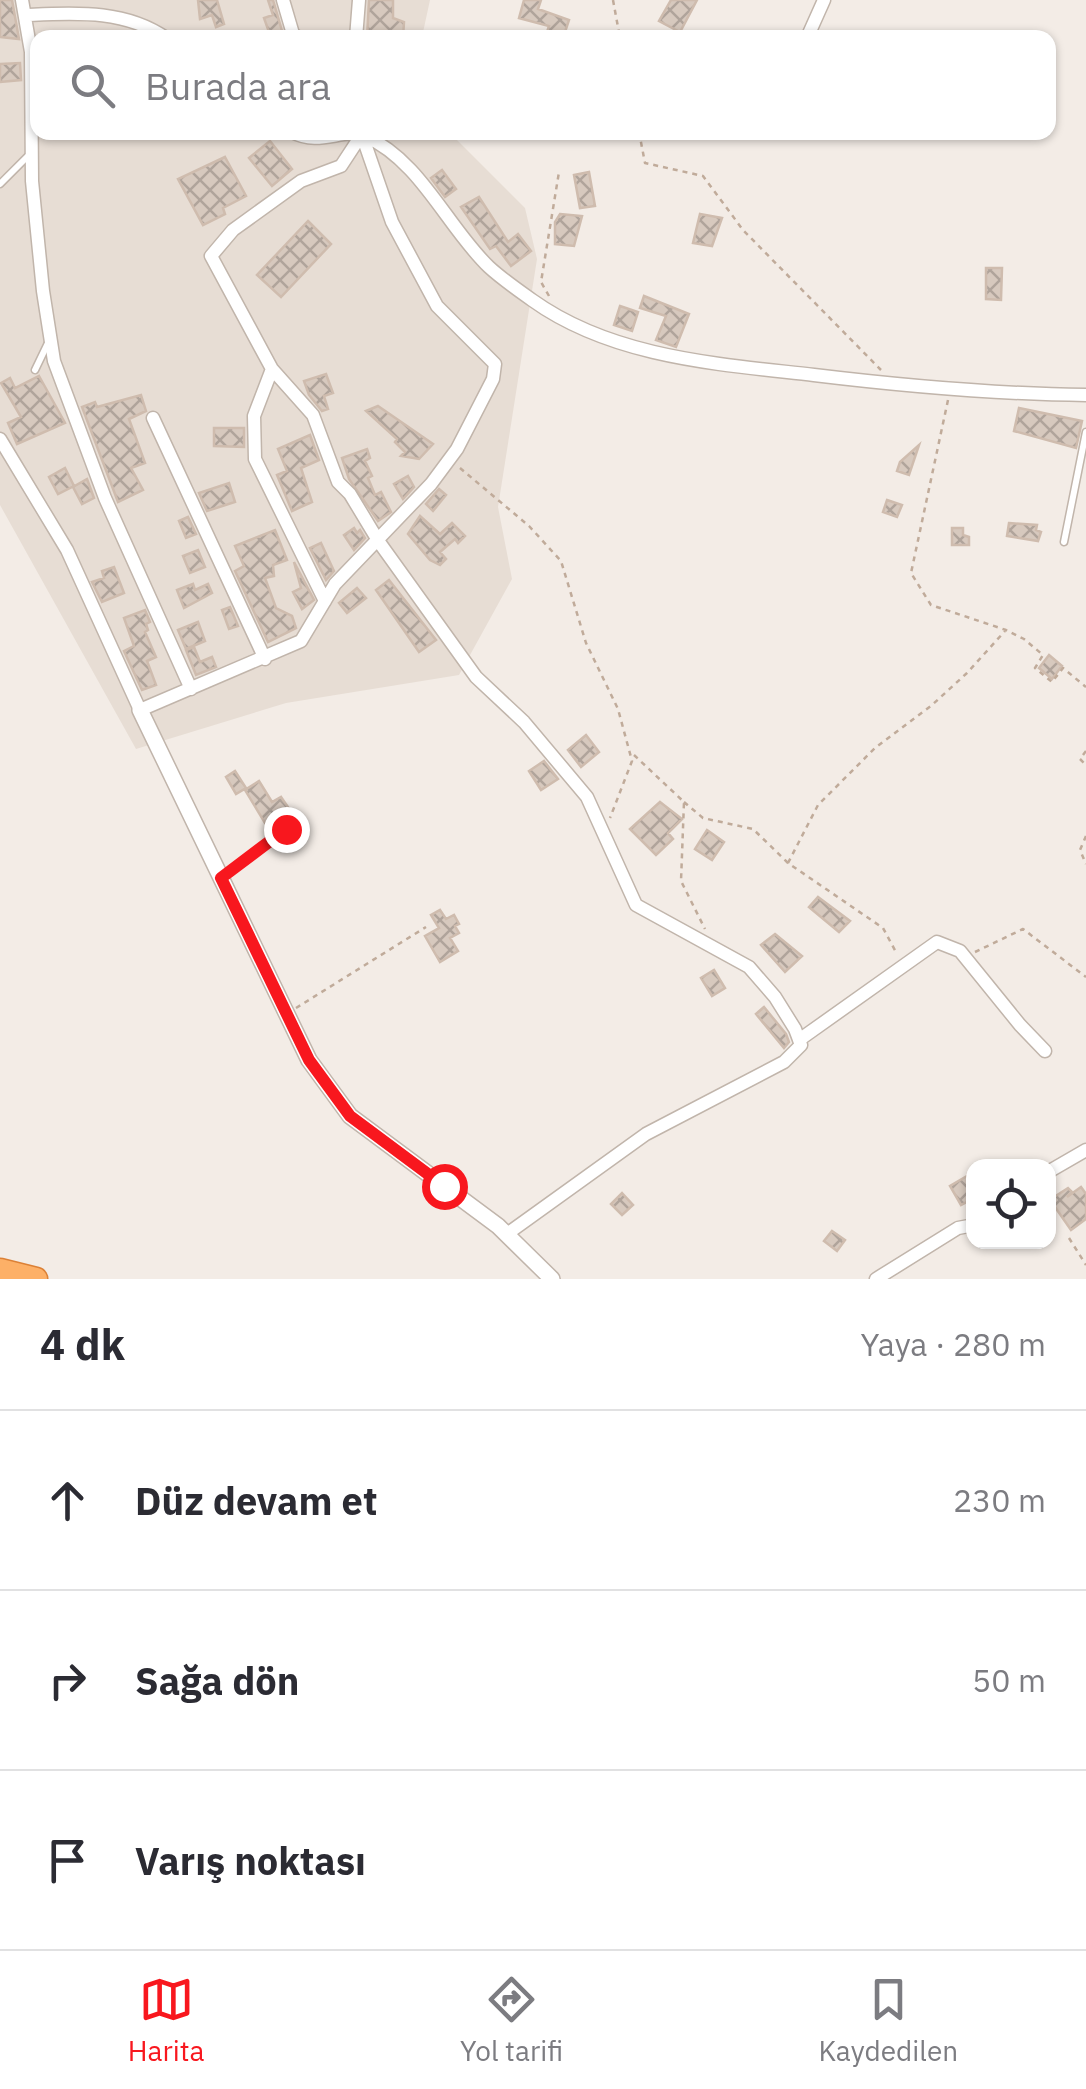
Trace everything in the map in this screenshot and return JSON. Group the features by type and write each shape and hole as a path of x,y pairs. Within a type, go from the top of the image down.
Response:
{"highway":[{"path":"0,1270 36,1279"}],"street":[{"path":"22,0 30,45"},
{"path":"283,0 294,30"},
{"path":"357,30 359,0"},
{"path":"811,30 824,0"},
{"path":"26,15 90,13 144,22 155,30"},
{"path":"31,140 43,292 54,361 105,498 191,689"},
{"path":"358,140 340,166 301,181 233,230 211,256 272,369 313,415 338,482 350,494 379,542 476,678 524,722 587,797 636,905 749,967 774,998 801,1046 784,1062 646,1134 506,1234"},
{"path":"140,710 301,641 335,584 379,542 449,459 493,379 495,364 437,306 392,222 364,140"},
{"path":"371,140 399,158 489,267 535,302 606,338 685,359 896,385 950,391 1086,394"},
{"path":"272,369 254,416 255,460 326,600"},
{"path":"153,418 265,659"},
{"path":"0,439 67,550 309,1060 350,1116 506,1234 552,1279"},
{"path":"799,1040 937,942 960,950 1045,1051"},
{"path":"1056,1167 1086,1150"},
{"path":"876,1279 928,1245 966,1226"}],"lane":[{"path":"0,184 31,154"},
{"path":"35,370 50,337"},
{"path":"1064,542 1086,432"}],"path":[{"path":"613,0 619,30"},
{"path":"641,140 645,162 702,176 743,230 896,385"},
{"path":"559,172 541,282 560,315"},
{"path":"950,391 911,574 931,604 1024,638 1043,655 1035,668 1052,682 1062,668 1086,687"},
{"path":"449,459 529,526 561,561 586,643 618,709 632,761 602,832"},
{"path":"788,863 818,805 875,748 967,673 1006,630"},
{"path":"1086,751 1080,759 1086,765"},
{"path":"630,752 703,818 752,829 788,863 883,928 903,964"},
{"path":"684,802 681,880 715,948"},
{"path":"221,878 286,829"},
{"path":"1086,836 1080,850 1086,864"},
{"path":"287,1014 426,927"},
{"path":"965,957 1023,929 1086,977"},
{"path":"1069,1238 1086,1265"}],"shaded area":[{"path":"0,0 430,0 424,30 30,30 30,140 457,140 525,208 537,259 498,507 512,579 459,675 286,703 136,749 0,505"}],"building":[{"path":"0,0 12,0 19,39 0,37"},
{"path":"198,0 217,0 224,24 216,27 212,15 200,19"},
{"path":"268,0 273,0 282,30 268,30 264,18 273,15"},
{"path":"369,0 393,0 393,18 404,22 404,30 367,30"},
{"path":"524,0 541,0 538,9 569,20 566,30 548,30 549,26 519,18"},
{"path":"671,0 697,0 681,30 659,21"},
{"path":"20,63 21,80 0,82 0,64"},
{"path":"270,141 292,169 272,186 249,158"},
{"path":"225,157 246,196 223,208 225,214 203,225 178,179"},
{"path":"442,170 456,189 445,197 431,178"},
{"path":"589,172 595,206 580,208 574,175"},
{"path":"479,197 508,242 518,234 531,251 511,266 496,246 490,249 461,207"},
{"path":"560,214 582,216 574,246 555,244 555,222"},
{"path":"700,214 722,218 712,246 693,243"},
{"path":"308,221 331,244 281,297 257,275"},
{"path":"986,268 1002,268 1001,300 986,299"},
{"path":"644,296 689,314 676,347 656,340 666,316 640,308"},
{"path":"620,306 638,312 632,331 614,325"},
{"path":"326,374 333,393 324,396 328,409 322,411 304,381"},
{"path":"39,376 65,423 17,444 8,423 21,417 1,383 10,378 15,388"},
{"path":"141,395 146,411 129,419 145,463 131,468 143,490 118,502 82,407"},
{"path":"378,406 433,444 419,459 401,456 405,452 395,442 397,439 366,411"},
{"path":"1019,408 1082,421 1076,448 1014,431"},
{"path":"214,428 244,428 244,447 214,446"},
{"path":"310,435 319,460 301,468 312,502 292,511 277,475 287,471 278,449"},
{"path":"919,445 909,475 897,471 900,462"},
{"path":"367,449 370,458 365,461 372,476 368,478 375,495 381,492 391,512 378,521 349,479 342,458"},
{"path":"65,468 74,486 58,494 49,477"},
{"path":"408,476 414,487 403,499 394,484"},
{"path":"87,479 94,498 82,504 73,487"},
{"path":"229,483 235,502 207,511 199,493"},
{"path":"439,489 446,495 433,511 426,504"},
{"path":"887,500 902,505 897,517 883,512"},
{"path":"420,516 440,534 452,523 465,536 440,552 446,559 440,565 430,560 408,534"},
{"path":"188,517 196,534 186,538 179,521"},
{"path":"1009,523 1037,525 1036,530 1041,532 1038,541 1007,536"},
{"path":"354,528 365,538 354,550 344,535"},
{"path":"952,528 963,528 969,545 952,545"},
{"path":"275,530 287,560 273,565 274,576 265,578 276,608 292,616 296,628 268,642 235,571 244,566 235,546"},
{"path":"321,543 334,571 326,580 310,548"},
{"path":"198,550 205,567 190,573 183,556"},
{"path":"294,562 314,600 302,609 293,592 301,588"},
{"path":"114,567 124,593 102,602 92,582 104,578 102,571"},
{"path":"389,580 436,640 419,652 376,590"},
{"path":"193,584 195,590 208,584 212,593 184,608 177,590"},
{"path":"357,588 366,598 347,613 339,603"},
{"path":"230,607 238,626 229,629 222,610"},
{"path":"145,610 150,622 145,632 156,657 147,661 156,685 142,690 124,651 134,646 124,618"},
{"path":"198,622 205,641 186,649 178,630"},
{"path":"194,647 200,662 212,657 216,667 196,675 186,650"},
{"path":"1049,655 1062,666 1052,679 1039,668"},
{"path":"586,735 599,752 581,767 568,750"},
{"path":"544,761 558,779 541,790 529,771"},
{"path":"235,771 246,788 236,794 226,777"},
{"path":"259,781 272,802 281,797 294,816 284,823 278,815 265,823 245,790"},
{"path":"660,802 682,819 668,833 673,839 656,855 630,829"},
{"path":"707,830 724,842 712,860 695,849"},
{"path":"818,897 850,921 839,932 809,907"},
{"path":"440,910 446,919 454,915 459,933 450,938 458,951 440,962 425,936 439,928 431,915"},
{"path":"775,934 802,956 785,972 761,945"},
{"path":"714,970 725,988 712,996 701,978"},
{"path":"764,1007 786,1034 789,1042 784,1048 756,1014"},
{"path":"966,1177 966,1202 961,1205 950,1186"},
{"path":"1081,1187 1086,1194 1086,1219 1071,1230 1056,1208 1056,1196 1068,1188 1072,1192 1067,1197"},
{"path":"622,1193 633,1205 622,1215 611,1204"},
{"path":"832,1231 845,1240 837,1251 824,1241"}],"route":[{"path":"286,829 221,878 309,1060 350,1116 444,1186"}]}
